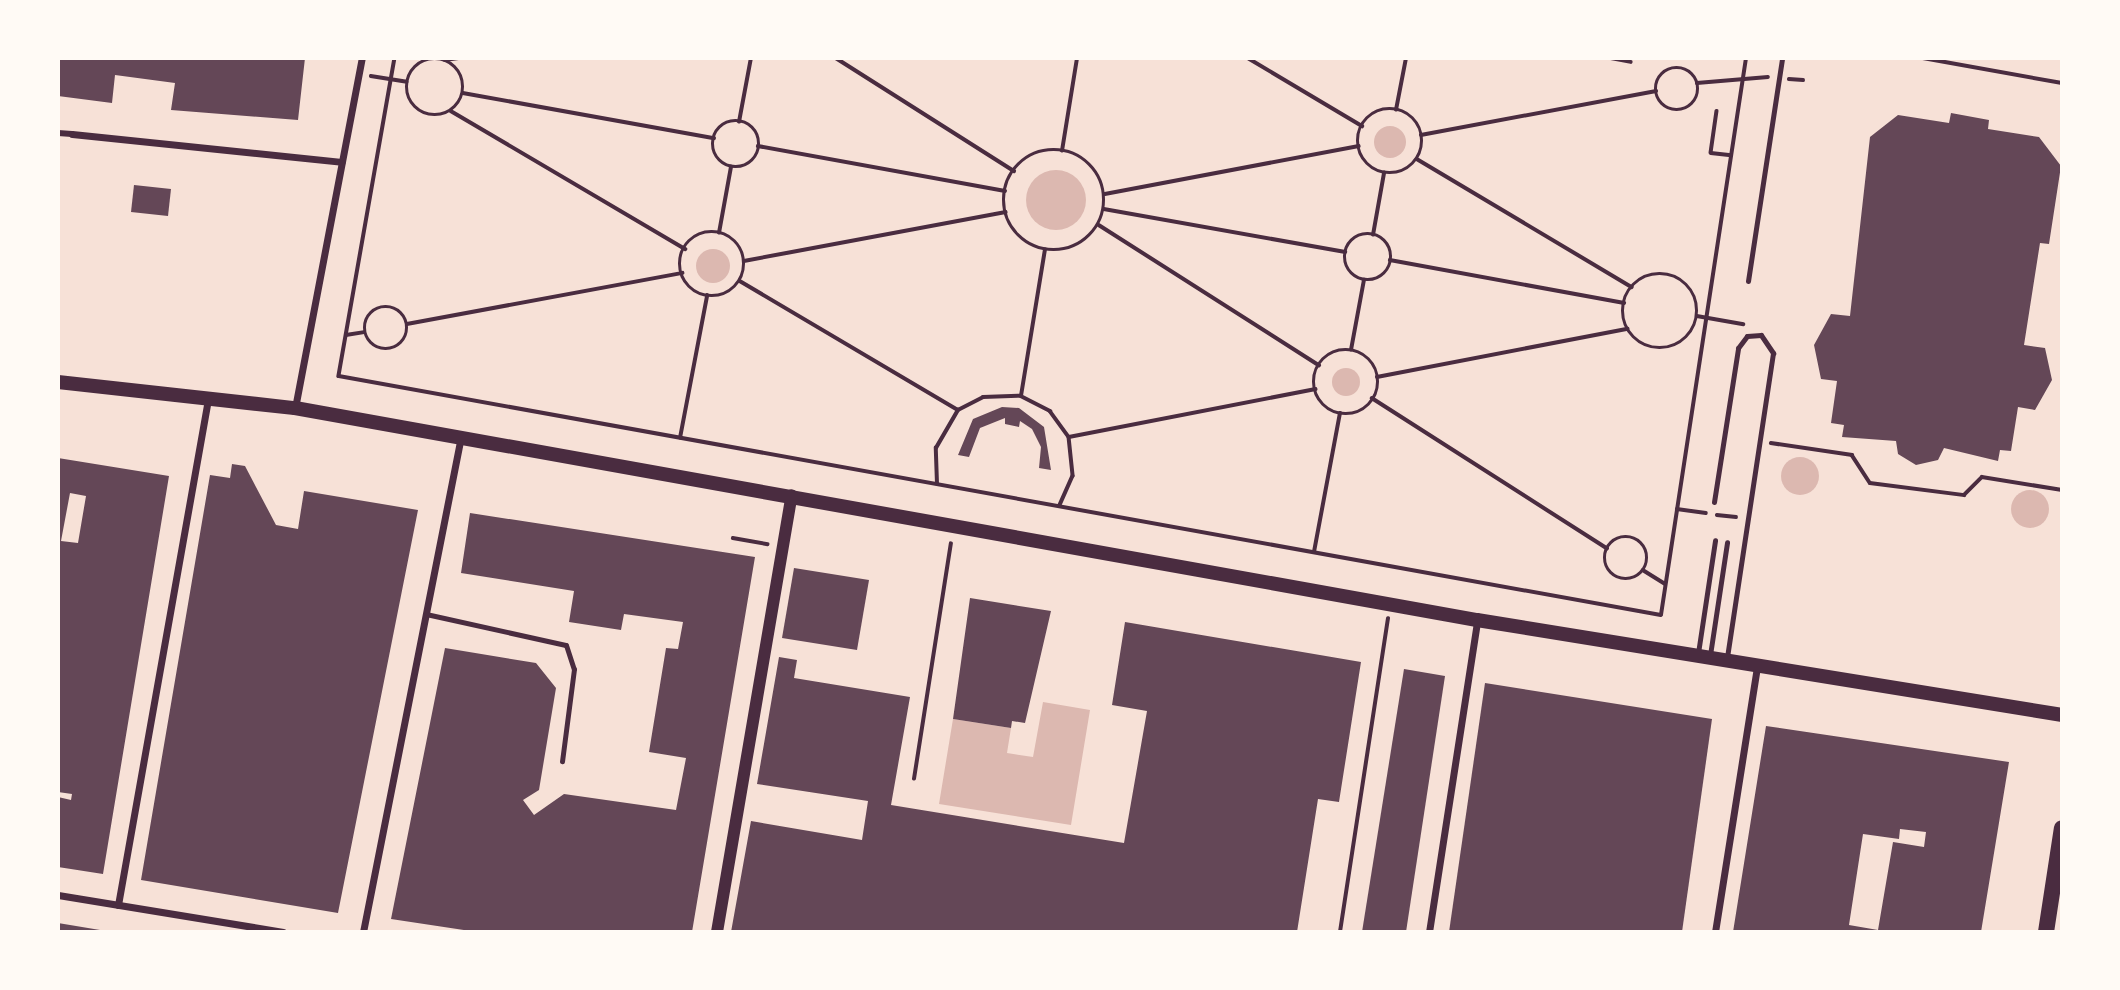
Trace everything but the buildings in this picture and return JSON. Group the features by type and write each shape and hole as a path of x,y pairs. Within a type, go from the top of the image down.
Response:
{"main road":[{"path":"58,382 295,408 792,495 1477,620 2062,715"},
{"path":"2046,932 2062,828"}],"street":[{"path":"295,408 362,58"},
{"path":"58,133 342,162"},
{"path":"118,905 209,398"},
{"path":"363,932 461,436"},
{"path":"717,932 792,495"},
{"path":"1429,932 1477,620"},
{"path":"1715,932 1757,666"},
{"path":"58,895 283,932"}],"lane":[{"path":"1748,281 1782,58"},
{"path":"1714,502 1738,348 1756,334 1770,341 1773,353 1727,661"},
{"path":"1703,657 1715,540"},
{"path":"1703,657 1727,542"},
{"path":"426,614 566,645 574,668 562,761"}],"path":[{"path":"395,58 339,376 1661,615 1746,58"},
{"path":"407,82 420,63 460,58"},
{"path":"739,122 751,58"},
{"path":"836,58 1014,171"},
{"path":"1062,150 1077,58"},
{"path":"1248,58 1362,126"},
{"path":"1396,110 1406,58"},
{"path":"1611,58 1631,62"},
{"path":"1923,58 2062,83"},
{"path":"444,60 462,76 463,93 451,111"},
{"path":"1673,68 1691,72 1697,83 1697,96 1684,109 1665,107 1656,91 1662,73 1673,68"},
{"path":"359,74 407,82"},
{"path":"1697,83 1743,75 1802,80"},
{"path":"407,82 420,111 451,111 685,249"},
{"path":"1421,135 1656,91"},
{"path":"463,93 714,138"},
{"path":"1396,110 1412,118 1421,135 1417,159 1402,171 1384,173 1366,162 1359,146 1362,126 1379,112 1396,110"},
{"path":"1717,111 1710,153 1731,155"},
{"path":"739,122 754,130 758,146 746,164 731,167 718,159 714,138 723,125 739,122"},
{"path":"758,146 1005,191"},
{"path":"1105,194 1359,146"},
{"path":"1062,150 1085,160 1105,194 1104,209 1098,225 1077,246 1045,250 1024,240 1005,212 1005,191 1014,171 1031,155 1062,150"},
{"path":"1417,159 1632,287"},
{"path":"719,233 731,167"},
{"path":"1373,235 1384,173"},
{"path":"1104,209 1345,252"},
{"path":"744,261 1005,212"},
{"path":"1098,225 1319,365"},
{"path":"682,273 685,249 702,234 719,233 734,241 744,261 740,281 725,293 707,296"},
{"path":"1373,235 1385,242 1390,260 1378,277 1364,280 1349,270 1345,252 1355,238 1373,235"},
{"path":"1021,396 1045,250"},
{"path":"1390,260 1624,303"},
{"path":"682,273 707,296"},
{"path":"407,324 682,273"},
{"path":"1660,274 1680,280 1694,296 1697,316 1687,337 1667,348 1644,345 1627,328 1624,303 1632,287 1660,274"},
{"path":"1351,351 1364,280"},
{"path":"740,281 958,410"},
{"path":"680,438 707,296"},
{"path":"382,307 399,311 407,324 405,338 391,348 375,346 364,332 367,317 382,307"},
{"path":"1697,316 1753,326"},
{"path":"1377,377 1627,328"},
{"path":"346,335 364,332"},
{"path":"1351,351 1368,359 1377,377 1373,398 1357,412 1339,413 1315,389 1319,365 1330,354 1351,351"},
{"path":"1069,437 1315,389"},
{"path":"936,484 936,448 958,410 983,397 1021,396 1050,411 1069,437 1073,476 1059,506"},
{"path":"1373,398 1607,548"},
{"path":"1314,552 1339,413"},
{"path":"1760,442 1852,455 1870,482 1964,495 1982,477 2062,490"},
{"path":"914,779 954,525"},
{"path":"733,538 783,547"},
{"path":"1616,539 1634,539 1646,552 1643,570 1630,579 1614,576 1605,563 1607,548 1616,539"},
{"path":"1643,570 1666,584"},
{"path":"1340,932 1390,604"}],"shaded area":[{"path":"1390,126 1401,131 1406,142 1401,153 1390,158 1379,153 1374,142 1379,131"},
{"path":"1050,170 1062,170 1081,183 1086,200 1084,212 1073,225 1062,230 1050,230 1031,217 1026,206 1026,194 1039,175"},
{"path":"713,249 725,254 730,266 725,278 713,283 701,278 696,266 701,254"},
{"path":"1346,368 1356,372 1360,382 1356,392 1346,396 1336,392 1332,382 1336,372"},
{"path":"1800,457 1814,462 1819,476 1814,490 1800,495 1786,490 1781,476 1786,462"},
{"path":"2030,490 2044,495 2049,509 2044,523 2030,528 2016,523 2011,509 2016,495"},
{"path":"1043,702 1090,710 1071,825 939,804 953,719 1011,728 1007,753 1033,757"}]}
